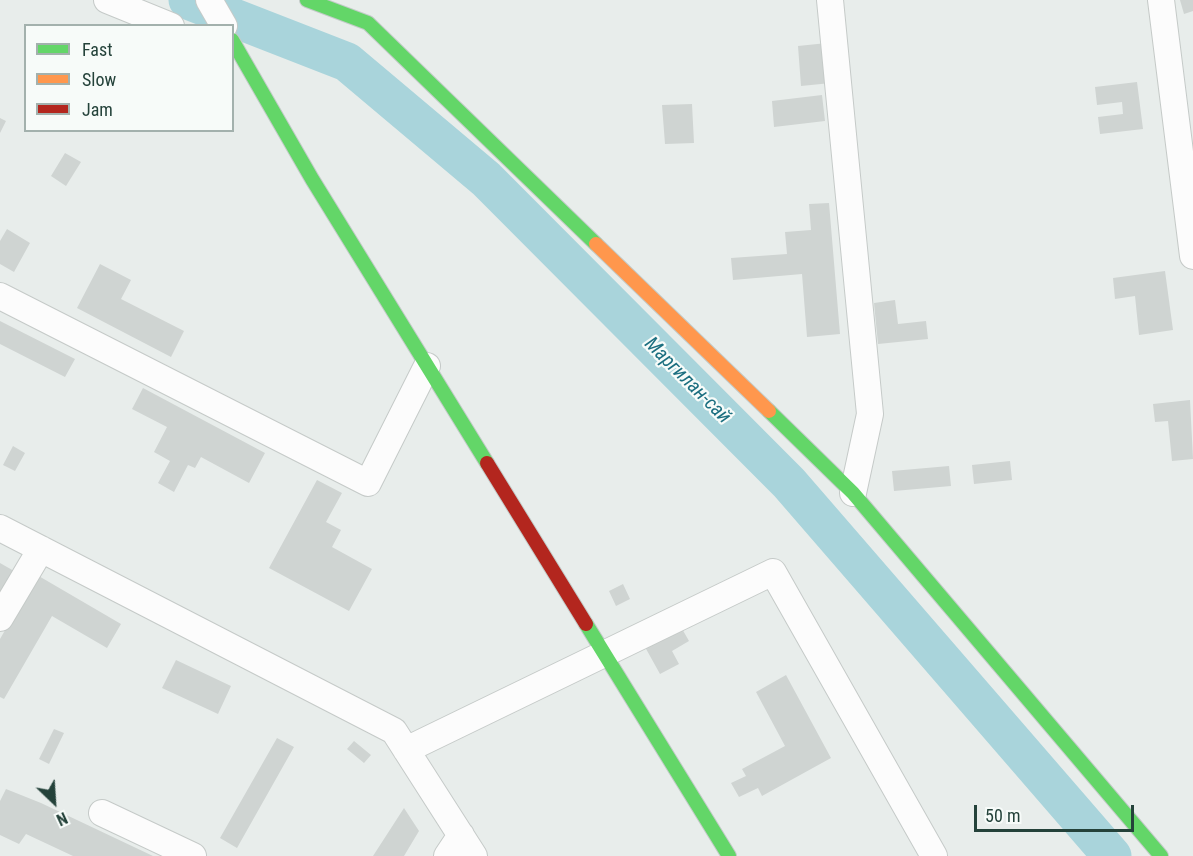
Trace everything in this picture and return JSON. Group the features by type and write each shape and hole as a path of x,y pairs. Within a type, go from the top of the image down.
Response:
{"street":[{"path":"107,0 166,24"},
{"path":"209,0 223,24"},
{"path":"307,0 368,23 853,493 1161,856"},
{"path":"830,0 870,414 853,493"},
{"path":"1161,0 1188,179 1193,256"},
{"path":"235,48 312,179 729,856"},
{"path":"0,296 368,483 427,366"},
{"path":"0,528 394,731 461,849"},
{"path":"0,618 41,549"},
{"path":"406,750 774,572 934,856"},
{"path":"102,813 192,856"}],"building":[{"path":"1180,0 1193,0 1193,11 1184,14"},
{"path":"827,43 831,83 801,86 798,46"},
{"path":"1137,82 1143,129 1100,134 1098,117 1123,114 1122,102 1097,105 1095,87"},
{"path":"822,95 825,121 774,127 772,101"},
{"path":"692,104 694,143 665,144 662,105"},
{"path":"0,118 6,121 0,133"},
{"path":"65,153 81,162 66,186 51,176"},
{"path":"829,203 840,334 807,337 802,274 733,280 731,258 787,254 785,232 811,230 809,204"},
{"path":"7,229 30,243 14,272 0,264 0,241"},
{"path":"100,264 131,280 121,299 184,331 171,357 77,308"},
{"path":"1165,271 1173,330 1139,335 1135,296 1115,299 1113,278"},
{"path":"895,300 898,324 926,321 928,339 878,344 874,303"},
{"path":"0,321 75,359 65,377 0,344"},
{"path":"143,388 265,453 249,483 201,457 195,468 188,465 174,492 158,483 170,461 154,452 167,427 132,409"},
{"path":"1190,400 1193,459 1172,461 1168,421 1155,422 1153,404"},
{"path":"13,446 25,453 15,471 3,465"},
{"path":"1010,461 1012,480 974,484 972,465"},
{"path":"949,466 951,486 894,491 892,471"},
{"path":"317,480 342,493 326,522 341,530 332,547 372,569 349,611 269,568"},
{"path":"0,563 14,571 0,593"},
{"path":"37,575 121,624 107,648 52,616 4,699 0,697 0,639"},
{"path":"623,584 630,599 616,606 609,591"},
{"path":"681,627 689,641 672,651 679,664 660,674 645,647"},
{"path":"176,660 231,686 218,714 162,688"},
{"path":"786,675 831,758 762,796 758,788 739,797 731,783 746,776 742,769 785,746 756,692"},
{"path":"54,729 64,733 49,764 39,759"},
{"path":"277,738 294,747 237,848 220,838"},
{"path":"354,741 371,755 364,763 347,749"},
{"path":"6,789 153,856 73,856 26,834 19,844 0,835 0,801"},
{"path":"404,808 419,831 404,856 373,856"}],"waterway":[{"name":"Маргилан-сай","path":"188,0 347,62 486,179 789,483 1112,856"}],"traffic: fast":[{"path":"307,0 368,23 596,244"},
{"path":"234,43 312,179 487,463"},
{"path":"769,411 853,493 1161,856"},
{"path":"586,624 729,856"}],"traffic: slow":[{"path":"596,244 769,411"}],"traffic: jam":[{"path":"487,463 586,624"}]}
